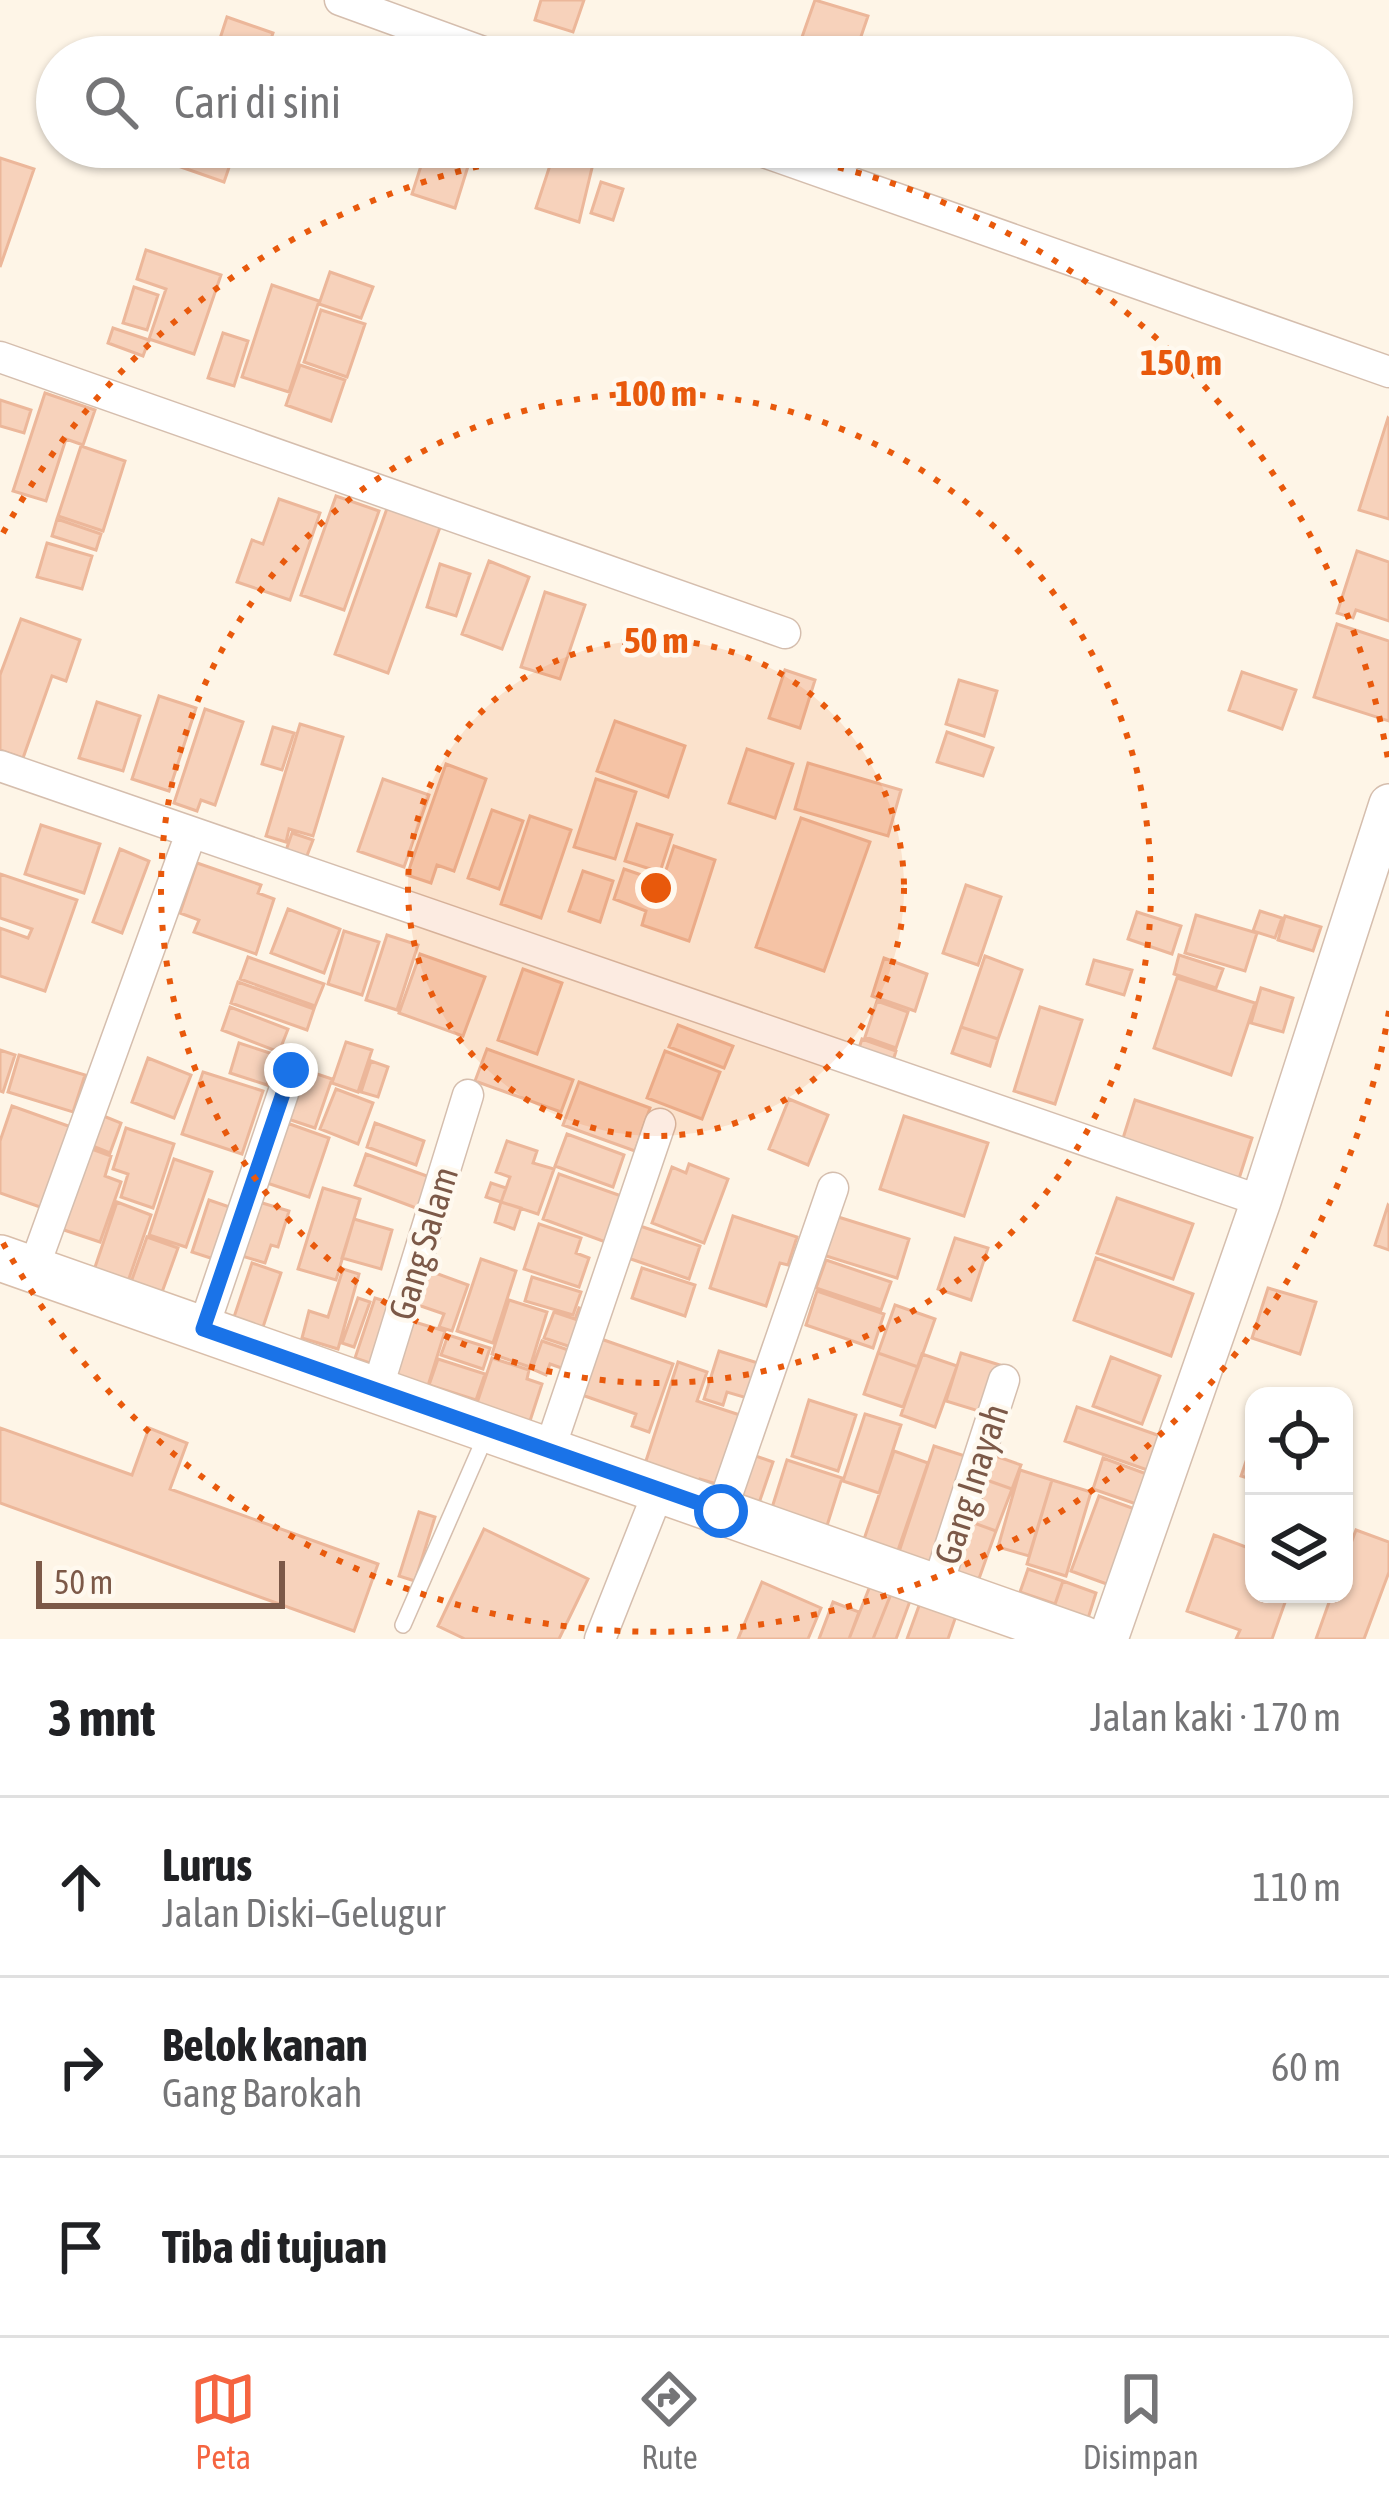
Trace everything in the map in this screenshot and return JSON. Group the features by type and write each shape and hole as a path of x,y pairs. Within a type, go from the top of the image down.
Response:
{"main road":[{"path":"16,1264 1084,1639"}],"street":[{"path":"340,0 439,36"},
{"path":"810,168 1389,372"},
{"path":"0,357 785,633"},
{"path":"0,766 190,836 1261,1201"},
{"path":"1108,1639 1261,1201 1389,804"},
{"path":"16,1264 190,836"},
{"path":"203,1329 291,1070"},
{"name":"Gang Salam","path":"377,1390 468,1095"},
{"path":"549,1451 660,1124"},
{"path":"721,1511 833,1188"},
{"name":"Gang Inayah","path":"937,1587 1004,1380"},
{"path":"600,1639 659,1490"}],"lane":[{"path":"403,1625 488,1430"}],"building":[{"path":"541,0 584,0 573,32 535,20"},
{"path":"815,0 868,16 861,36 802,36"},
{"path":"227,17 273,33 272,36 221,36"},
{"path":"0,158 34,169 0,267"},
{"path":"184,168 229,168 224,182"},
{"path":"420,168 467,168 455,208 412,194"},
{"path":"549,168 592,168 579,222 536,208"},
{"path":"601,182 623,189 613,220 591,213"},
{"path":"146,250 221,275 194,354 149,339 166,289 137,279"},
{"path":"330,272 373,287 361,318 319,304"},
{"path":"272,285 319,301 289,392 242,377"},
{"path":"134,287 158,295 147,330 123,323"},
{"path":"321,310 365,324 347,377 304,362"},
{"path":"113,328 149,340 143,356 108,343"},
{"path":"223,333 248,341 234,386 208,378"},
{"path":"300,365 345,380 331,421 286,405"},
{"path":"45,393 95,410 83,445 66,439 46,501 13,491"},
{"path":"0,400 31,410 24,433 0,426"},
{"path":"1389,419 1389,519 1359,510"},
{"path":"81,446 125,461 103,531 58,516"},
{"path":"336,496 379,511 344,610 301,595"},
{"path":"279,499 320,513 290,600 237,582 252,540 263,544"},
{"path":"390,500 443,519 388,673 335,654"},
{"path":"57,519 101,534 96,550 52,536"},
{"path":"47,543 92,556 82,589 37,577"},
{"path":"1357,551 1389,562 1389,621 1356,610 1353,618 1337,613"},
{"path":"489,561 529,577 502,649 462,634"},
{"path":"440,564 470,574 456,616 427,607"},
{"path":"545,592 585,605 560,679 521,667"},
{"path":"21,619 80,640 66,681 52,676 23,758 0,750 0,675"},
{"path":"1337,624 1389,641 1389,721 1314,697"},
{"path":"785,670 815,680 800,728 769,718"},
{"path":"1242,672 1296,690 1282,729 1229,710"},
{"path":"959,680 997,691 984,736 946,724"},
{"path":"159,696 196,708 169,791 132,779"},
{"path":"97,702 140,716 123,771 79,758"},
{"path":"205,709 243,722 215,805 201,800 197,811 174,803"},
{"path":"615,721 685,746 668,797 597,771"},
{"path":"300,724 343,737 313,836 289,829 286,842 266,836"},
{"path":"273,727 294,733 282,770 262,764"},
{"path":"947,732 993,748 983,776 937,762"},
{"path":"747,749 793,764 775,818 729,803"},
{"path":"808,763 901,790 888,836 795,809"},
{"path":"446,764 486,779 454,871 437,865 431,883 407,875"},
{"path":"383,779 429,795 404,867 358,851"},
{"path":"596,779 636,792 615,859 574,847"},
{"path":"492,810 523,821 499,889 468,878"},
{"path":"530,816 571,830 541,918 501,904"},
{"path":"801,818 870,842 824,971 756,947"},
{"path":"637,824 672,835 660,872 625,861"},
{"path":"41,825 100,844 84,893 25,874"},
{"path":"292,833 313,840 303,866 283,859"},
{"path":"674,846 715,860 689,941 642,925 646,911 614,899 624,869 662,882"},
{"path":"120,849 149,861 122,933 93,922"},
{"path":"197,863 261,885 258,893 274,899 256,954 194,932 199,920 180,913"},
{"path":"583,871 613,881 600,922 569,911"},
{"path":"0,874 77,900 45,991 0,976 0,928 28,938 32,929 0,918"},
{"path":"966,885 1001,897 978,965 943,953"},
{"path":"288,909 340,929 324,973 271,953"},
{"path":"1260,911 1282,918 1275,938 1253,931"},
{"path":"1137,912 1181,926 1172,954 1128,939"},
{"path":"1196,915 1257,933 1245,971 1185,953"},
{"path":"1285,916 1321,927 1313,951 1278,940"},
{"path":"344,931 379,942 362,995 328,984"},
{"path":"387,935 418,945 397,1010 366,1000"},
{"path":"420,954 485,977 463,1036 399,1013"},
{"path":"1179,955 1223,969 1216,988 1174,974"},
{"path":"985,956 1022,970 998,1039 961,1027"},
{"path":"248,957 324,984 315,1006 240,979"},
{"path":"884,958 927,974 915,1011 872,996"},
{"path":"1094,960 1132,970 1124,995 1087,984"},
{"path":"523,969 562,983 537,1054 498,1040"},
{"path":"1177,978 1255,1003 1231,1075 1154,1048"},
{"path":"238,982 314,1009 307,1030 231,1003"},
{"path":"1261,988 1293,998 1283,1032 1251,1023"},
{"path":"877,1001 908,1012 896,1048 865,1037"},
{"path":"230,1007 288,1029 279,1052 222,1030"},
{"path":"1040,1007 1082,1020 1055,1104 1014,1091"},
{"path":"678,1025 733,1046 724,1068 669,1047"},
{"path":"961,1027 998,1039 990,1066 952,1053"},
{"path":"862,1039 896,1051 890,1071 855,1060"},
{"path":"346,1042 372,1050 358,1092 332,1083"},
{"path":"239,1043 276,1055 267,1085 230,1073"},
{"path":"487,1049 573,1080 561,1112 475,1081"},
{"path":"0,1050 15,1055 3,1092 0,1091"},
{"path":"665,1051 720,1072 702,1119 647,1098"},
{"path":"19,1055 85,1075 73,1112 8,1092"},
{"path":"148,1058 191,1075 174,1118 132,1102"},
{"path":"371,1061 388,1067 378,1097 361,1092"},
{"path":"299,1068 332,1079 315,1128 282,1117"},
{"path":"203,1072 263,1091 242,1154 182,1134"},
{"path":"579,1082 650,1108 635,1151 563,1125"},
{"path":"336,1089 373,1103 358,1144 320,1129"},
{"path":"789,1099 828,1115 808,1165 769,1149"},
{"path":"1135,1100 1252,1138 1236,1188 1119,1151"},
{"path":"12,1106 71,1127 43,1208 0,1193 0,1141"},
{"path":"101,1115 121,1123 110,1153 90,1145"},
{"path":"904,1116 988,1143 964,1216 880,1189"},
{"path":"287,1123 329,1138 309,1197 267,1183"},
{"path":"375,1123 424,1141 416,1165 367,1147"},
{"path":"126,1128 174,1144 153,1208 121,1197 128,1174 113,1169"},
{"path":"567,1134 624,1155 613,1187 555,1166"},
{"path":"507,1141 537,1151 533,1163 554,1169 538,1214 501,1202 510,1177 496,1172"},
{"path":"86,1147 111,1156 105,1176 121,1182 100,1242 58,1228"},
{"path":"366,1154 435,1179 424,1211 355,1185"},
{"path":"174,1159 212,1172 186,1247 149,1235"},
{"path":"689,1164 728,1179 704,1243 652,1223 672,1167 686,1173"},
{"path":"559,1174 627,1198 611,1244 543,1219"},
{"path":"491,1183 506,1188 501,1202 486,1197"},
{"path":"323,1188 360,1199 336,1280 298,1269"},
{"path":"1117,1198 1193,1224 1173,1279 1097,1253"},
{"path":"209,1200 241,1211 223,1262 192,1252"},
{"path":"117,1202 151,1215 126,1287 92,1276"},
{"path":"259,1202 289,1211 278,1247 271,1245 265,1263 242,1256"},
{"path":"501,1202 521,1208 514,1229 495,1222"},
{"path":"1389,1206 1389,1250 1375,1245"},
{"path":"733,1216 797,1237 788,1265 780,1263 766,1306 710,1288"},
{"path":"835,1216 909,1239 897,1278 823,1255"},
{"path":"354,1219 392,1230 381,1269 342,1258"},
{"path":"539,1224 581,1238 576,1253 589,1258 579,1287 524,1269"},
{"path":"640,1226 700,1246 689,1279 628,1258"},
{"path":"147,1237 178,1248 161,1295 130,1285"},
{"path":"955,1238 988,1248 971,1300 938,1289"},
{"path":"1096,1258 1193,1294 1171,1356 1074,1320"},
{"path":"481,1259 516,1271 493,1343 457,1331"},
{"path":"826,1260 891,1282 881,1310 816,1288"},
{"path":"252,1263 281,1273 262,1330 233,1320"},
{"path":"642,1268 695,1285 685,1316 632,1298"},
{"path":"343,1269 359,1274 338,1349 302,1338 309,1311 328,1317"},
{"path":"430,1271 468,1285 452,1331 439,1327 444,1314 418,1305"},
{"path":"532,1277 581,1292 573,1315 525,1301"},
{"path":"1268,1288 1316,1302 1300,1354 1252,1338"},
{"path":"817,1291 884,1314 873,1348 806,1325"},
{"path":"358,1298 370,1302 354,1347 342,1343"},
{"path":"375,1298 401,1306 382,1367 355,1358"},
{"path":"509,1300 547,1312 530,1367 492,1354"},
{"path":"895,1305 935,1319 918,1367 878,1353"},
{"path":"579,1308 593,1313 580,1350 544,1338 554,1312 575,1319"},
{"path":"401,1318 445,1331 427,1389 383,1374"},
{"path":"448,1335 490,1348 483,1369 441,1355"},
{"path":"601,1339 673,1364 649,1432 632,1426 636,1414 582,1395"},
{"path":"542,1341 580,1354 573,1372 550,1364 546,1375 532,1369"},
{"path":"719,1351 758,1363 747,1398 727,1392 723,1405 704,1399"},
{"path":"878,1353 918,1367 903,1407 864,1394"},
{"path":"961,1353 1000,1365 985,1413 946,1401"},
{"path":"922,1354 957,1366 935,1427 901,1415"},
{"path":"1111,1357 1160,1376 1142,1424 1093,1406"},
{"path":"492,1358 529,1370 527,1379 542,1384 528,1427 475,1409"},
{"path":"438,1359 485,1374 476,1400 429,1385"},
{"path":"678,1362 707,1372 697,1401 746,1417 724,1486 700,1479 697,1490 644,1467"},
{"path":"809,1400 856,1415 838,1471 792,1456"},
{"path":"1077,1407 1166,1438 1153,1472 1065,1441"},
{"path":"865,1414 901,1425 879,1493 843,1481"},
{"path":"0,1428 132,1475 149,1428 187,1443 170,1489 378,1564 354,1631 0,1503"},
{"path":"934,1446 971,1458 932,1573 896,1561"},
{"path":"894,1451 928,1463 895,1559 861,1548"},
{"path":"747,1453 773,1462 758,1506 732,1497"},
{"path":"987,1453 1021,1465 1012,1489 978,1477"},
{"path":"1103,1458 1152,1476 1142,1506 1093,1489"},
{"path":"787,1460 842,1478 825,1532 770,1514"},
{"path":"1020,1470 1052,1480 1029,1556 998,1547"},
{"path":"978,1477 1012,1489 996,1531 963,1519"},
{"path":"1052,1480 1091,1492 1066,1576 1027,1564"},
{"path":"1099,1496 1143,1512 1115,1587 1071,1571"},
{"path":"419,1512 435,1517 415,1581 399,1576"},
{"path":"963,1519 996,1531 976,1587 942,1575"},
{"path":"484,1529 588,1579 559,1639 465,1639 438,1626"},
{"path":"1356,1530 1389,1542 1389,1572 1364,1639 1316,1639 1329,1603 1353,1603"},
{"path":"1214,1535 1245,1547 1245,1603 1285,1603 1272,1639 1236,1639 1240,1630 1187,1611"},
{"path":"1028,1569 1063,1581 1055,1604 1020,1592"},
{"path":"1063,1581 1096,1593 1085,1628 1051,1616"},
{"path":"762,1582 821,1608 808,1639 738,1639"},
{"path":"870,1586 891,1594 873,1639 849,1639"},
{"path":"891,1594 910,1601 896,1639 873,1639"},
{"path":"833,1602 859,1612 849,1639 819,1639"},
{"path":"920,1603 956,1616 948,1639 907,1639"}],"route":[{"path":"291,1070 203,1329 721,1511"}]}
